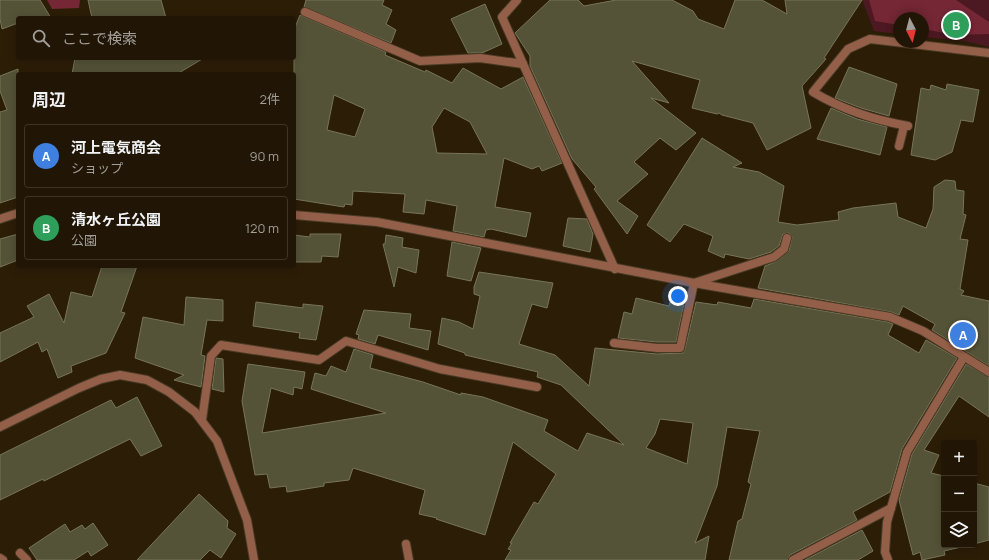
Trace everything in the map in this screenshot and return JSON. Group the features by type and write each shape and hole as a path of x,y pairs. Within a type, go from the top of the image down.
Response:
{"street":[{"path":"516,0 502,17 615,268"},
{"path":"305,12 420,61 480,58 523,64"},
{"path":"899,146 906,126 863,116 835,105 813,92 848,49 870,40 989,53"},
{"path":"0,219 16,214"},
{"path":"296,215 376,222 694,284 890,317 923,331 989,372"},
{"path":"694,284 774,257 784,249 788,238"},
{"path":"614,344 657,348 680,348 694,284"},
{"path":"202,420 211,356 221,345 319,360 346,341 440,369 537,387"},
{"path":"888,560 885,552 887,522 907,452 964,357"},
{"path":"0,427 79,388 101,380 120,375 147,380 169,392 195,412 218,441 247,520 254,560"},
{"path":"793,560 891,508"},
{"path":"406,544 409,560"},
{"path":"20,553 27,560"}],"shaded area":[{"path":"47,0 80,0 79,8 52,9"},
{"path":"862,0 989,0 989,47 965,41 929,38 929,12 893,12 893,33 874,31"},
{"path":"869,0 956,0 989,22 989,34 956,35 929,30 929,12 893,12 893,24 875,21"}],"building":[{"path":"0,0 40,0 50,16 16,16 16,24 2,29 0,19"},
{"path":"88,0 161,0 165,16 92,16"},
{"path":"306,0 384,0 382,5 392,10 386,24 396,30 391,43 304,7"},
{"path":"550,0 578,0 584,6 616,0 672,0 693,11 698,19 724,29 735,0 762,0 787,14 785,0 862,0 824,58 826,59 802,86 811,128 767,150 753,123 719,113 717,114 692,108 700,80 632,61 669,103 651,98 696,133 676,150 660,138 634,162 648,174 617,201 638,216 627,234 594,189 596,187 572,159 530,66 530,56 515,33"},
{"path":"485,4 502,44 482,53 468,53 451,19"},
{"path":"300,15 386,52 385,55 425,72 426,70 452,83 463,68 501,89 523,77 562,163 542,171 539,166 532,169 504,158 495,207 531,213 526,237 491,229 486,230 484,237 453,231 457,206 426,200 424,214 403,212 405,194 353,191 352,205 345,204 344,207 296,199 296,72 294,72 294,60 296,60 296,25","holes":["334,95 365,109 355,137 327,130","444,108 470,122 487,154 437,153 432,127"]},
{"path":"75,60 201,60 180,72 72,72"},
{"path":"849,67 897,84 889,116 861,108 835,98"},
{"path":"18,69 18,72 16,72 16,198 0,203 0,112 7,110 0,91 0,76"},
{"path":"947,84 979,90 973,122 961,120 952,152 935,160 911,155 921,88 930,90 931,85 946,90"},
{"path":"831,108 857,119 887,127 880,155 817,139"},
{"path":"702,138 742,163 733,167 759,172 784,186 778,222 797,225 839,220 838,212 853,208 896,203 898,217 926,228 933,209 934,187 945,180 955,181 956,190 964,191 963,214 966,215 960,239 968,240 960,289 964,291 961,295 989,301 989,366 932,330 935,324 903,306 899,315 891,312 758,288 765,266 777,261 789,251 792,237 789,233 783,234 779,246 771,252 749,259 725,254 724,258 708,251 713,236 684,224 670,242 647,225"},
{"path":"568,218 587,219 593,234 590,252 563,246"},
{"path":"310,234 341,234 338,257 322,256 321,262 296,262 296,235 310,237"},
{"path":"16,235 16,261 0,267 0,239"},
{"path":"386,235 403,238 402,247 419,250 416,273 398,267 394,287 383,244 385,244"},
{"path":"452,242 481,248 471,281 447,276"},
{"path":"101,268 136,268 121,312 125,313 106,353 71,366 72,372 58,378 47,349 42,352 38,342 0,362 0,333 34,317 27,306 49,294 64,323 71,292 92,297"},
{"path":"479,272 553,283 547,308 532,304 519,344 555,355 589,386 595,348 657,354 683,353 696,302 717,305 718,302 751,308 754,299 888,322 893,324 888,335 919,353 926,340 957,358 902,449 890,492 853,512 857,520 790,555 788,560 729,560 738,521 742,519 751,484 748,482 760,431 727,427 717,486 695,543 709,536 705,560 505,560 511,550 508,549 512,543 510,543 534,502 538,504 556,474 513,442 485,535 436,519 437,518 419,514 425,490 353,468 349,480 324,483 324,486 287,492 286,486 270,488 267,474 255,475 242,401 248,364 305,372 302,389 294,387 293,395 271,388 262,433 386,413 311,389 315,373 326,376 331,366 346,372 354,349 373,355 370,368 423,382 461,395 461,393 483,397 548,420 544,431 578,451 587,433 624,445 561,385 537,377 538,372 465,355 465,353 438,344 442,318 459,322 473,329 480,296 474,294 474,287","holes":["660,419 693,423 687,464 646,448 655,434"]},
{"path":"672,294 685,299 676,342 657,342 618,338 624,312 632,314 636,298 669,306"},
{"path":"186,297 223,300 223,321 207,320 201,355 205,356 201,387 174,380 184,375 135,358 143,317 184,325"},
{"path":"256,302 303,308 303,304 323,306 316,340 299,338 300,333 253,326"},
{"path":"364,310 411,314 409,328 431,331 428,350 378,335 375,344 358,339 359,335 356,334"},
{"path":"216,358 223,359 224,392 212,389"},
{"path":"966,364 989,377 989,417 959,396 924,450 939,455 931,473 941,475 941,548 957,548 944,551 945,555 922,560 920,552 913,555 899,500 912,454"},
{"path":"137,397 162,446 141,456 130,439 44,481 43,479 0,500 0,455 111,400 116,408"},
{"path":"977,484 989,487 989,540 977,543"},
{"path":"199,494 228,521 227,528 236,534 221,558 210,550 200,560 137,560"},
{"path":"93,523 108,545 91,556 88,551 74,560 37,560 29,548 65,524 70,532 82,525 85,529"},
{"path":"862,530 873,551 858,560 805,560"}],"place":[{"name":"清水ヶ丘公園","path":"956,25"},
{"name":"河上電気商会","path":"963,335"}]}
